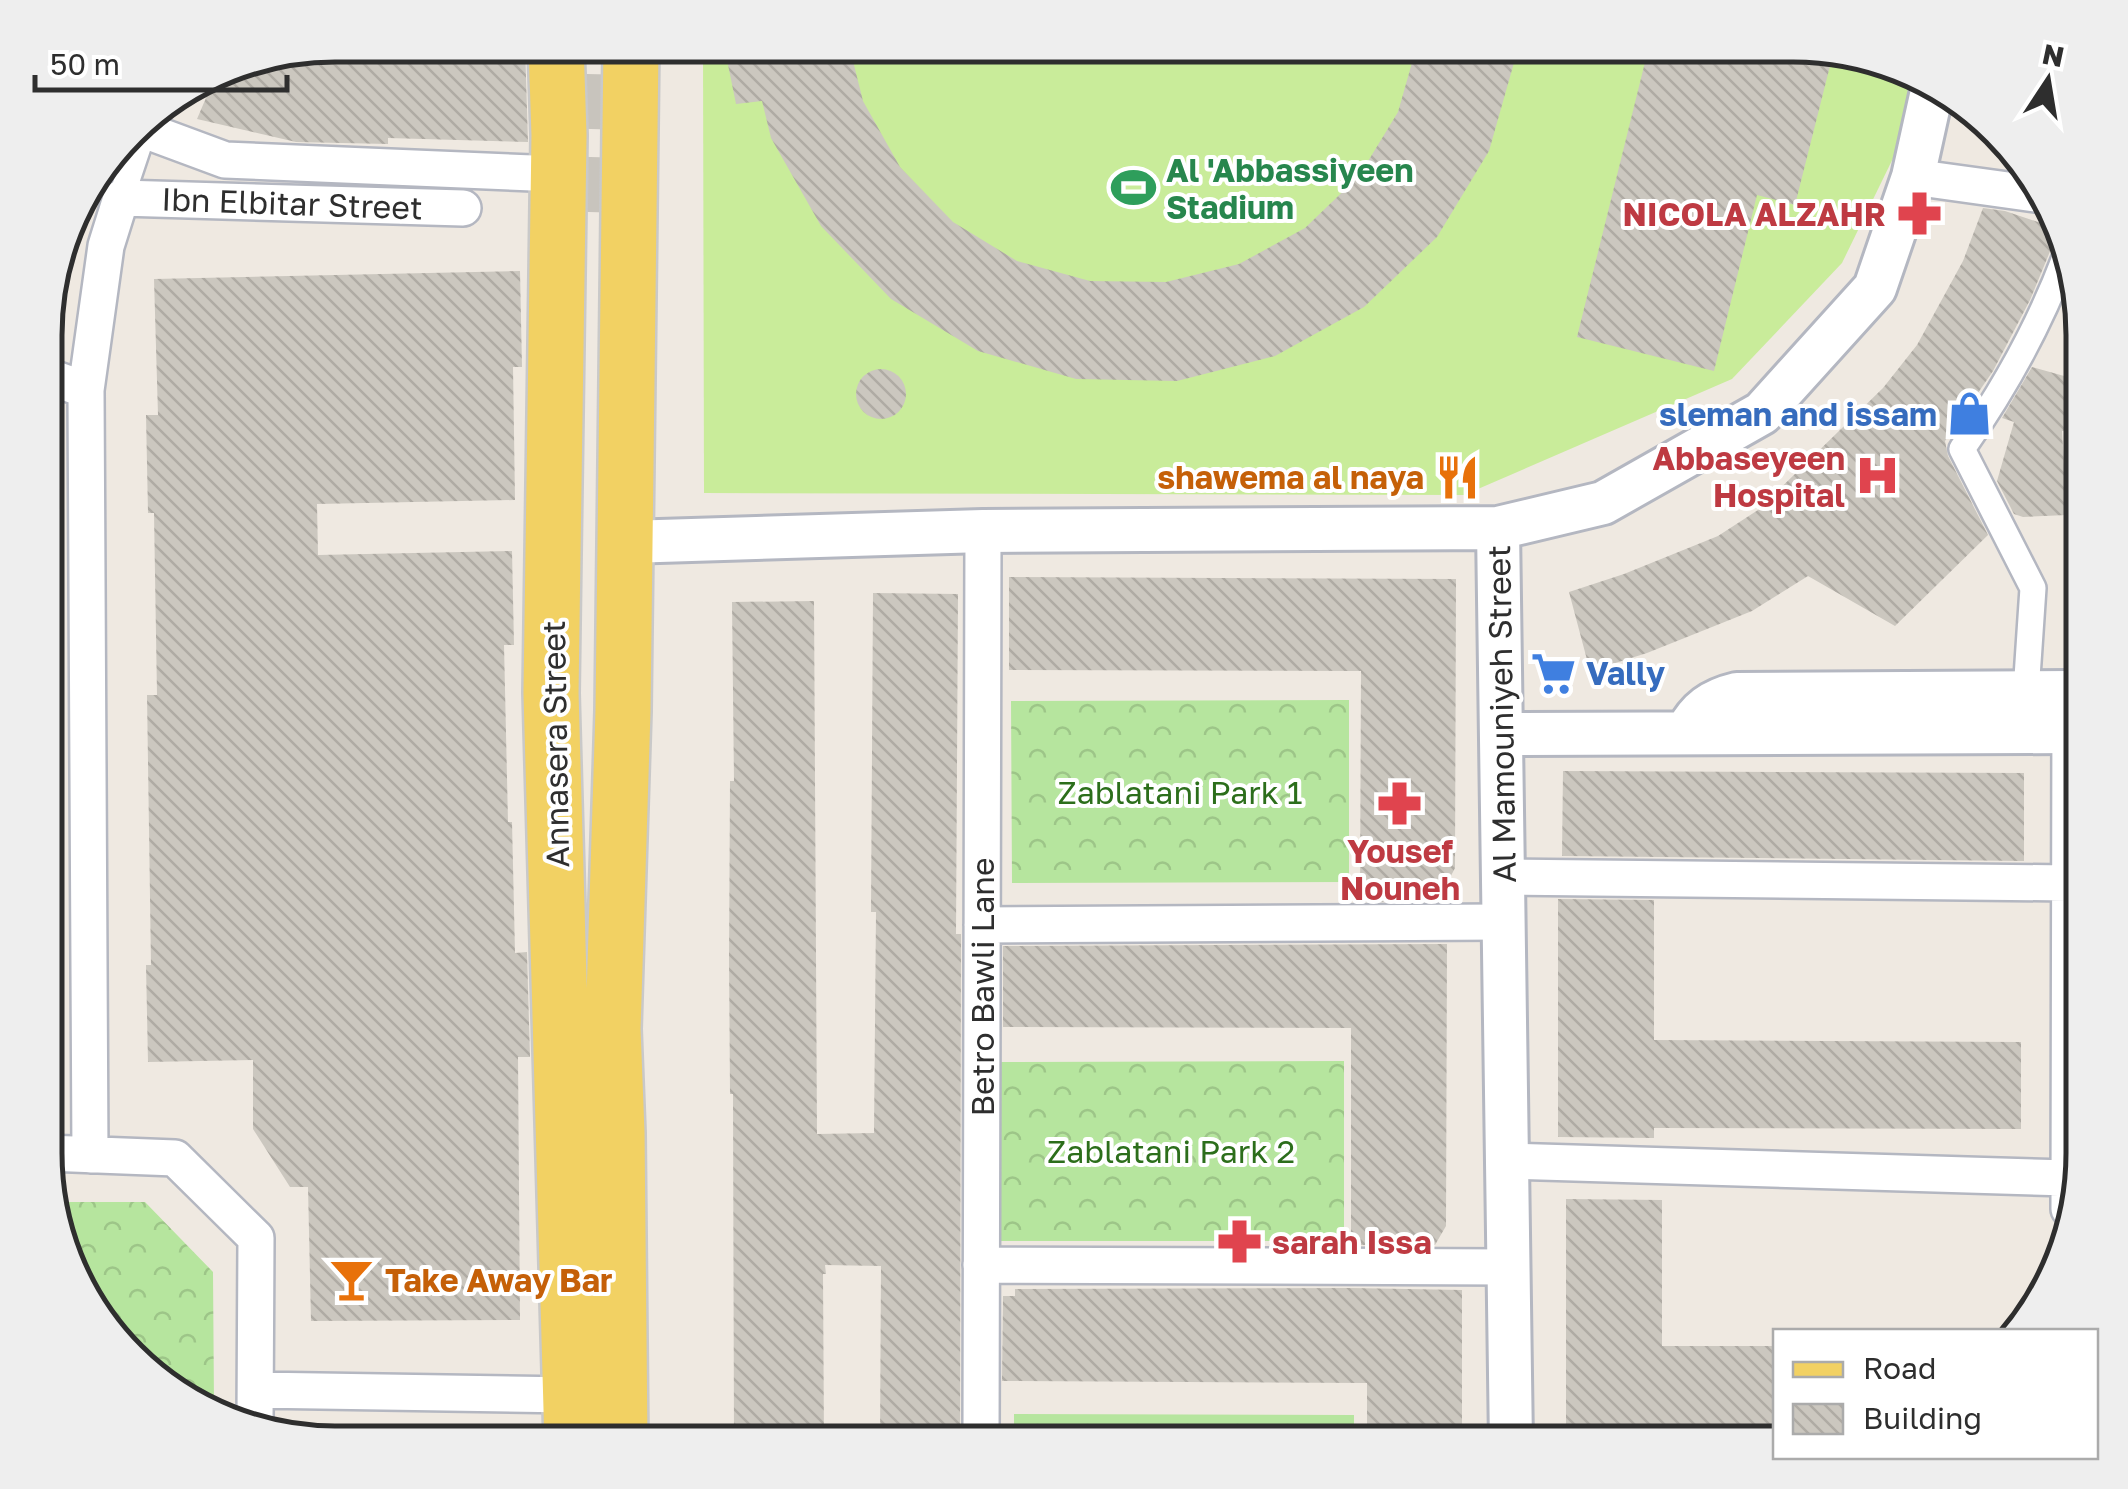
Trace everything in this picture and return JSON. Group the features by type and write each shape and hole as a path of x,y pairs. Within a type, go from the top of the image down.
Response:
{"main road":[{"name":"Annasera Street","path":"560,62 568,173 551,693 571,1419"},
{"name":"Annasera Street","path":"620,1426 618,1133 613,1029 623,712 630,62"},
{"path":"568,173 584,417 595,839 613,1029"}],"street":[{"name":"Al Mamouniyeh Street","path":"1511,1426 1498,528 1603,503 1762,413 1874,288 1913,176 1930,100"},
{"path":"156,129 226,160 568,173"},
{"path":"121,198 135,150"},
{"path":"1913,176 2025,192"},
{"name":"Ibn Elbitar Street","path":"90,1154 86,390 106,246 121,198 463,208"},
{"path":"2026,692 2034,588 1962,449 2000,396 2058,273"},
{"path":"62,381 86,390"},
{"path":"627,542 984,531 1498,528"},
{"name":"Betro Bawli Lane","path":"981,1426 984,531"},
{"path":"1686,732 1706,706 1737,694 2026,692 2065,710"},
{"path":"1501,734 1686,732 2065,712"},
{"path":"1503,878 2065,884"},
{"path":"982,925 1504,922"},
{"path":"63,1153 175,1158 256,1238 255,1405 571,1419"},
{"path":"1508,1161 2062,1193"},
{"path":"981,1264 1509,1266"}],"green space":[{"path":"703,62 1811,63 1880,77 1912,91 1900,144 1842,263 1732,379 1464,495 704,493"},
{"name":"Zablatani Park 1","path":"1349,700 1349,882 1012,883 1011,701"},
{"name":"Zablatani Park 2","path":"1344,1061 1344,1241 999,1241 998,1062"},
{"path":"67,1202 145,1202 213,1272 214,1397 169,1370 119,1320 91,1274"},
{"path":"1014,1414 1354,1415 1354,1426 1014,1426"}],"building":[{"path":"335,62 526,62 528,142 388,138 388,144 296,142 197,119 207,95 248,77 282,68"},
{"path":"728,62 853,62 863,101 900,167 953,222 1017,261 1090,281 1166,282 1239,264 1305,228 1359,176 1398,112 1412,63 1514,63 1489,151 1437,237 1364,307 1275,356 1177,381 1076,379 978,351 891,299 821,226 771,138 762,101 736,104"},
{"path":"1645,63 1830,66 1795,205 1757,195 1714,371 1577,337"},
{"path":"1983,208 2041,223 2051,249 1993,371 1945,441 1948,456 1988,535 1895,626 1808,576 1752,611 1590,671 1569,592 1718,536 1758,510 1883,388 1917,345 1963,261"},
{"path":"520,271 522,367 513,367 515,500 317,504 318,555 512,551 514,645 504,645 508,822 512,822 515,953 527,952 530,1057 518,1057 520,1320 311,1321 308,1187 290,1187 253,1129 253,1060 148,1062 146,965 151,965 147,695 157,695 154,513 148,513 146,415 158,415 154,279"},
{"path":"2032,367 2065,376 2065,515 2014,514 1997,481 2014,422 2002,418"},
{"path":"881,369 898,377 906,394 898,411 881,419 864,411 856,394 864,377"},
{"path":"1009,577 1456,579 1455,868 1438,901 1360,902 1361,671 1009,670"},
{"path":"873,593 958,594 960,1426 880,1426 881,1266 825,1265 824,1426 734,1426 729,959 730,781 734,781 732,602 814,601 817,1134 874,1133 876,912 871,912"},
{"path":"1563,771 2024,773 2024,861 1562,856"},
{"path":"1558,899 1654,900 1654,1040 2021,1042 2021,1129 1654,1128 1654,1138 1558,1137"},
{"path":"1447,944 1446,1226 1435,1245 1351,1245 1351,1028 1003,1027 1003,946"},
{"path":"1566,1199 1662,1200 1662,1346 1773,1346 1773,1426 1566,1426"},
{"path":"1015,1289 1462,1290 1462,1426 1367,1426 1367,1383 1002,1381 1003,1296 1015,1296"}],"tunnel":[{"path":"589,212 593,62"}],"place":[{"name":"Al 'Abbassiyeen Stadium","path":"1133,188"},
{"name":"NICOLA ALZAHR","path":"1919,214"},
{"name":"sleman and issam","path":"1970,414"},
{"name":"Abbaseyeen Hospital","path":"1878,476"},
{"name":"shawema al naya","path":"1457,477"},
{"name":"Vally","path":"1553,673"},
{"name":"Yousef Nouneh","path":"1400,803"},
{"name":"sarah Issa","path":"1239,1242"},
{"name":"Take Away Bar","path":"352,1280"}]}
